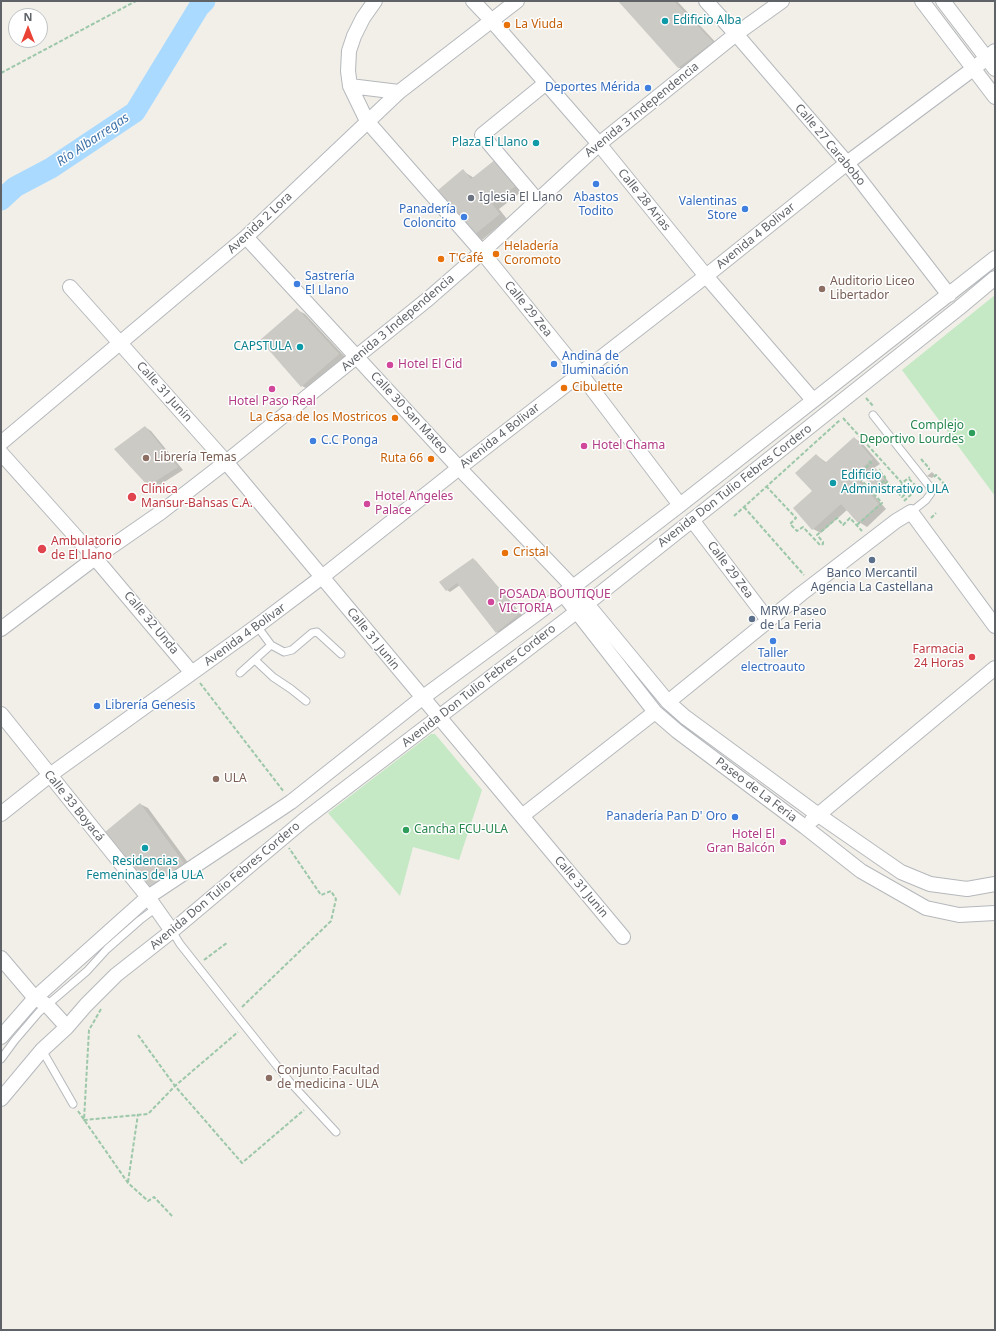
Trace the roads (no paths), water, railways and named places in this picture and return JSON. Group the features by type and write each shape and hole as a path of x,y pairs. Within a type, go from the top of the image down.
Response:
{"street":[{"path":"375,1 360,24 349,51 348,71 350,86 399,92"},
{"name":"Calle 28 Arias","path":"473,1 599,144 706,276 813,400"},
{"name":"Avenida 2 Lora","path":"1,443 246,238 399,92 517,1"},
{"name":"Calle 27 Carabobo","path":"706,1 847,163 949,294"},
{"name":"Avenida 3 Independencia","path":"1,629 95,558 160,513 357,357 428,299 482,252 599,144 736,34 782,1"},
{"path":"922,1 995,97"},
{"path":"943,1 992,59"},
{"name":"Avenida 4 Bolivar","path":"1,814 50,775 257,626 322,577 580,373 706,276 847,163 974,69 992,59"},
{"path":"537,200 482,135 546,83"},
{"name":"Calle 29 Zea","path":"350,86 367,121 482,252 580,373 680,506"},
{"name":"Calle 30 San Mateo","path":"246,238 459,468 582,607"},
{"name":"Avenida Don Tulio Febres Cordero","path":"1,1036 34,998 152,903 291,802 422,698 680,506 995,258"},
{"name":"Avenida Don Tulio Febres Cordero","path":"1,1099 42,1050 116,975 172,931 304,820 582,607 995,278"},
{"name":"Calle 31 Junin","path":"70,287 226,462 623,937"},
{"name":"Calle 32 Unda","path":"1,453 95,558 192,673"},
{"path":"582,607 668,702 768,620 896,521 911,512 995,626"},
{"name":"Calle 29 Zea","path":"692,520 768,620"},
{"name":"Paseo de La Feria","path":"582,607 655,712 677,732 805,827 861,871 926,908 959,915 995,913"},
{"path":"805,827 817,814 995,668"},
{"name":"Paseo de La Feria","path":"668,702 684,717 817,814 901,872 930,884 967,889 995,884"},
{"path":"522,816 655,712"},
{"name":"Calle 33 Boyacá","path":"1,714 152,903 172,931"},
{"path":"1,958 34,998 48,1005 66,1027"}],"lane":[{"path":"874,412 930,487 931,493 926,500 911,512"},
{"path":"257,626 271,645 278,650 284,652 288,651 296,647 312,633 317,632 341,654"},
{"path":"240,674 271,645"},
{"path":"255,660 273,677 306,701"},
{"path":"1,1060 30,1023 48,1005 87,972 107,949 140,920 152,903"},
{"path":"172,931 180,944 235,1014 310,1104 336,1132"},
{"path":"42,1050 73,1104"}],"waterway":[{"name":"Río Albarregas","path":"1,200 15,187 51,168 135,112 199,7 205,1"}],"place":[{"name":"Edificio Alba","path":"665,21"},
{"name":"La Viuda","path":"507,25"},
{"name":"Deportes Mérida","path":"648,88"},
{"name":"Plaza El Llano","path":"536,143"},
{"name":"Abastos Todito","path":"596,184"},
{"name":"Iglesia El Llano","path":"471,198"},
{"name":"Valentinas Store","path":"745,209"},
{"name":"Panadería Coloncito","path":"464,217"},
{"name":"Heladería Coromoto","path":"496,254"},
{"name":"T'Café","path":"441,259"},
{"name":"Sastrería El Llano","path":"297,284"},
{"name":"Auditorio Liceo Libertador","path":"822,289"},
{"name":"CAPSTULA","path":"300,347"},
{"name":"Andina de Iluminación","path":"554,364"},
{"name":"Hotel El Cid","path":"390,365"},
{"name":"Cibulette","path":"564,388"},
{"name":"Hotel Paso Real","path":"272,389"},
{"name":"La Casa de los Mostricos","path":"395,418"},
{"name":"Complejo Deportivo Lourdes","path":"972,433"},
{"name":"C.C Ponga","path":"313,441"},
{"name":"Hotel Chama","path":"584,446"},
{"name":"Librería Temas","path":"146,458"},
{"name":"Ruta 66","path":"431,459"},
{"name":"Edificio Administrativo ULA","path":"833,483"},
{"name":"Clínica Mansur-Bahsas C.A.","path":"132,497"},
{"name":"Hotel Angeles Palace","path":"367,504"},
{"name":"Ambulatorio de El Llano","path":"42,549"},
{"name":"Cristal","path":"505,553"},
{"name":"Banco Mercantil Agencia La Castellana","path":"872,560"},
{"name":"POSADA BOUTIQUE VICTORIA","path":"491,602"},
{"name":"MRW Paseo de La Feria","path":"752,619"},
{"name":"Taller electroauto","path":"773,641"},
{"name":"Farmacia 24 Horas","path":"972,657"},
{"name":"Librería Genesis","path":"97,706"},
{"name":"ULA","path":"216,779"},
{"name":"Panadería Pan D' Oro","path":"735,817"},
{"name":"Cancha FCU-ULA","path":"406,830"},
{"name":"Hotel El Gran Balcón","path":"783,842"},
{"name":"Residencias Femeninas de la ULA","path":"145,848"},
{"name":"Conjunto Facultad de medicina - ULA","path":"269,1078"}]}
